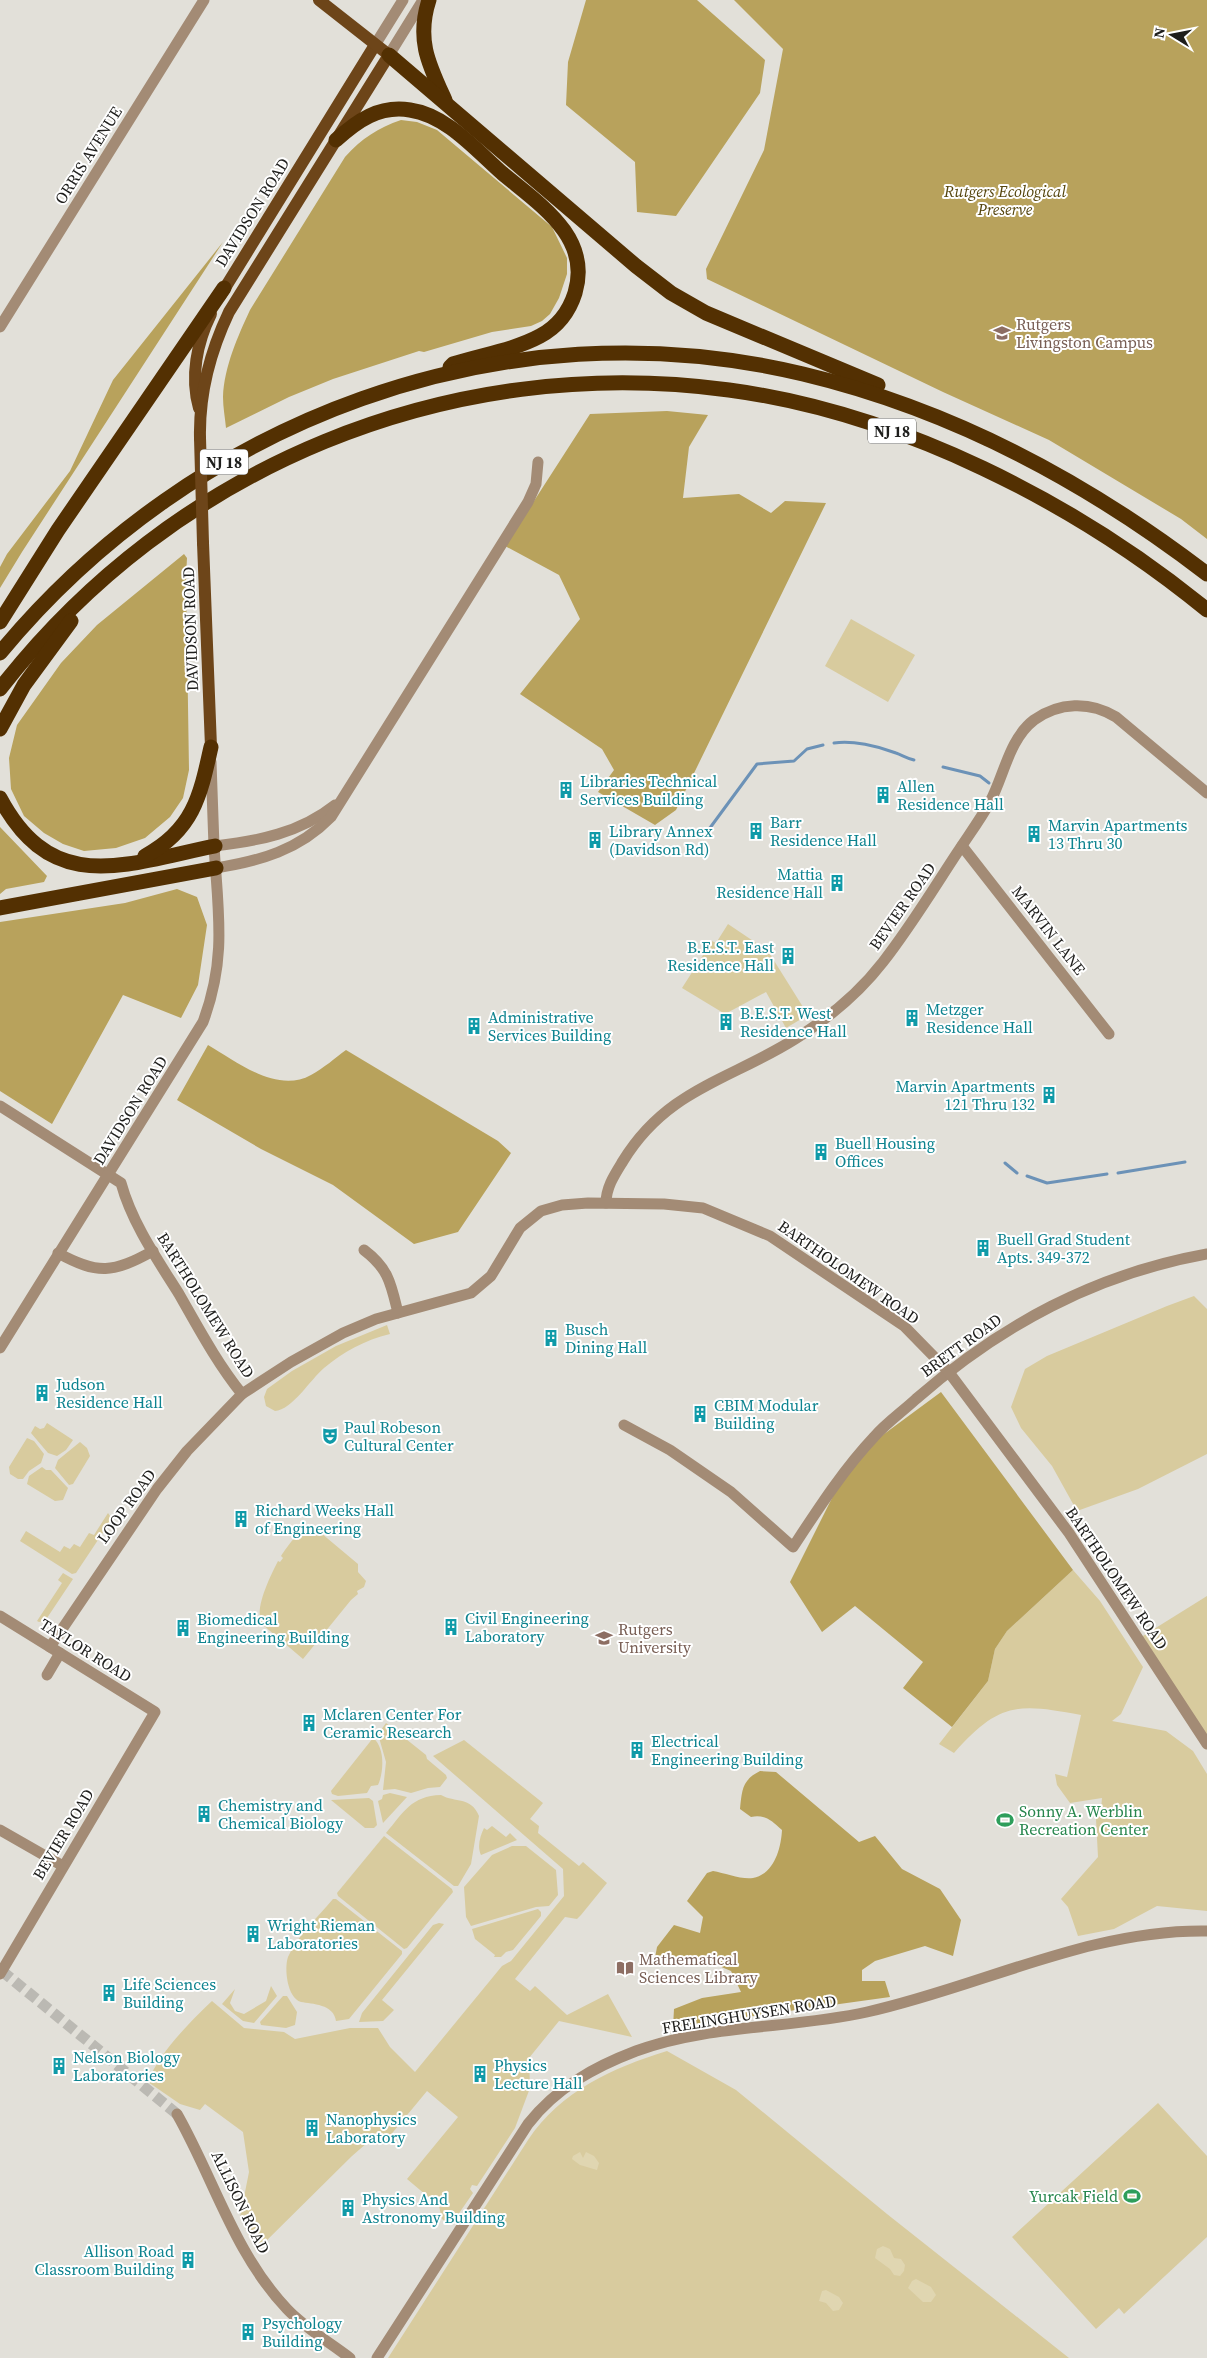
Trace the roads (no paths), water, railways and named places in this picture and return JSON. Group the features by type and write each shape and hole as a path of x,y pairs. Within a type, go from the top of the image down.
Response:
{"highway":[{"path":"429,0 424,23 426,60 448,106"},
{"path":"389,56 636,266 671,293 732,324 900,394 932,415"},
{"path":"336,140 353,125 382,110 405,109 429,115 450,128 552,215 572,243 576,256 577,281 571,303 558,322 531,340 453,364 440,376"},
{"path":"0,622 58,530 224,288"},
{"name":"NJ 18","path":"0,653 59,587 104,545 160,502 204,473 267,438 323,413 385,391 440,376 506,363 559,357 650,354 696,357 800,373 864,390 932,415 985,438 1053,472 1133,521 1207,574"},
{"name":"NJ 18","path":"0,689 59,620 98,582 137,550 207,501 272,465 323,441 388,418 453,401 554,385 601,382 676,384 732,390 805,404 876,425 930,446 1006,481 1064,512 1127,551 1207,610"},
{"path":"0,729 24,685 68,625 137,550"},
{"path":"134,862 156,850 185,824 196,804 211,747"},
{"path":"0,798 12,820 27,838 47,853 71,864 92,867 112,866 214,846"},
{"path":"0,908 216,868"}],"main road":[{"path":"319,0 389,56"},
{"name":"DAVIDSON ROAD","path":"211,747 199,410 194,390 204,330 224,288 375,44"},
{"name":"DAVIDSON ROAD","path":"199,410 212,352 229,312 389,56"}],"street":[{"name":"ORRIS AVENUE","path":"0,327 204,0"},
{"path":"375,44 403,0"},
{"path":"389,56 423,0"},
{"path":"216,868 251,862 275,855 304,840 331,818 338,802 352,784 528,502 536,484 538,462"},
{"name":"BEVIER ROAD","path":"606,1202 608,1189 629,1151 649,1127 669,1108 707,1084 795,1039 838,1009 863,986 923,909 990,802 1018,739 1034,720 1048,712 1064,707 1086,706 1110,714 1207,793"},
{"name":"DAVIDSON ROAD","path":"0,1348 203,1022 210,1006 216,981 220,937 214,846 211,747"},
{"path":"214,846 258,840 278,835 313,821 338,802"},
{"name":"MARVIN LANE","path":"962,846 1109,1034"},
{"name":"BARTHOLOMEW ROAD","path":"0,1106 121,1183 127,1205 153,1251 224,1372 242,1394 318,1346 376,1319 460,1297 482,1286 500,1265 520,1228 541,1211 562,1205 606,1202 703,1208 770,1236 904,1326 948,1371 1080,1548 1207,1744"},
{"path":"364,1250 383,1267 390,1278 398,1312"},
{"path":"58,1253 88,1268 107,1270 153,1251"},
{"name":"BRETT ROAD","path":"624,1425 670,1450 731,1492 793,1547 835,1484 874,1436 948,1371 1000,1334 1067,1297 1152,1266 1207,1254"},
{"name":"LOOP ROAD","path":"47,1675 55,1650 157,1489 187,1451 242,1394"},
{"name":"TAYLOR ROAD","path":"0,1616 154,1712"},
{"name":"BEVIER ROAD","path":"0,1974 154,1712"},
{"path":"0,1830 63,1866"},
{"name":"FRELINGHUYSEN ROAD","path":"377,2358 528,2124 557,2094 590,2071 632,2053 667,2042 753,2027 814,2021 865,2013 915,2000 1090,1945 1156,1932 1207,1931"},
{"name":"ALLISON ROAD","path":"177,2114 195,2145 239,2243 257,2271 288,2309 350,2358"}],"waterway":[{"path":"834,743 849,742 873,746 914,760"},
{"path":"704,836 757,764 794,761 807,749 823,745"},
{"path":"943,767 980,776 989,783"},
{"path":"1118,1173 1185,1162"},
{"path":"1005,1163 1017,1173"},
{"path":"1027,1176 1047,1183 1107,1174"}],"tunnel":[{"path":"2,1971 177,2114"}],"place":[{"name":"Rutgers Livingston Campus","path":"1002,333"},
{"name":"Libraries Technical Services Building","path":"566,790"},
{"name":"Allen Residence Hall","path":"883,795"},
{"name":"Barr Residence Hall","path":"756,831"},
{"name":"Marvin Apartments 13 Thru 30","path":"1034,834"},
{"name":"Library Annex (Davidson Rd)","path":"595,840"},
{"name":"Mattia Residence Hall","path":"837,883"},
{"name":"B.E.S.T. East Residence Hall","path":"788,956"},
{"name":"Metzger Residence Hall","path":"912,1018"},
{"name":"B.E.S.T. West Residence Hall","path":"726,1022"},
{"name":"Administrative Services Building","path":"474,1026"},
{"name":"Marvin Apartments 121 Thru 132","path":"1049,1095"},
{"name":"Buell Housing Offices","path":"821,1152"},
{"name":"Buell Grad Student Apts. 349-372","path":"983,1248"},
{"name":"Busch Dining Hall","path":"551,1338"},
{"name":"Judson Residence Hall","path":"42,1393"},
{"name":"CBIM Modular Building","path":"700,1414"},
{"name":"Paul Robeson Cultural Center","path":"330,1436"},
{"name":"Richard Weeks Hall of Engineering","path":"241,1519"},
{"name":"Civil Engineering Laboratory","path":"451,1627"},
{"name":"Biomedical Engineering Building","path":"183,1628"},
{"name":"Rutgers University","path":"604,1638"},
{"name":"Mclaren Center For Ceramic Research","path":"309,1723"},
{"name":"Electrical Engineering Building","path":"637,1750"},
{"name":"Chemistry and Chemical Biology","path":"204,1814"},
{"name":"Sonny A. Werblin Recreation Center","path":"1005,1820"},
{"name":"Wright Rieman Laboratories","path":"253,1934"},
{"name":"Mathematical Sciences Library","path":"625,1968"},
{"name":"Life Sciences Building","path":"109,1993"},
{"name":"Nelson Biology Laboratories","path":"59,2066"},
{"name":"Physics Lecture Hall","path":"480,2074"},
{"name":"Nanophysics Laboratory","path":"312,2128"},
{"name":"Yurcak Field","path":"1132,2196"},
{"name":"Physics And Astronomy Building","path":"348,2208"},
{"name":"Allison Road Classroom Building","path":"188,2260"},
{"name":"Psychology Building","path":"248,2332"}],"park label":[{"name":"Rutgers Ecological Preserve","path":"1005,200"}]}
